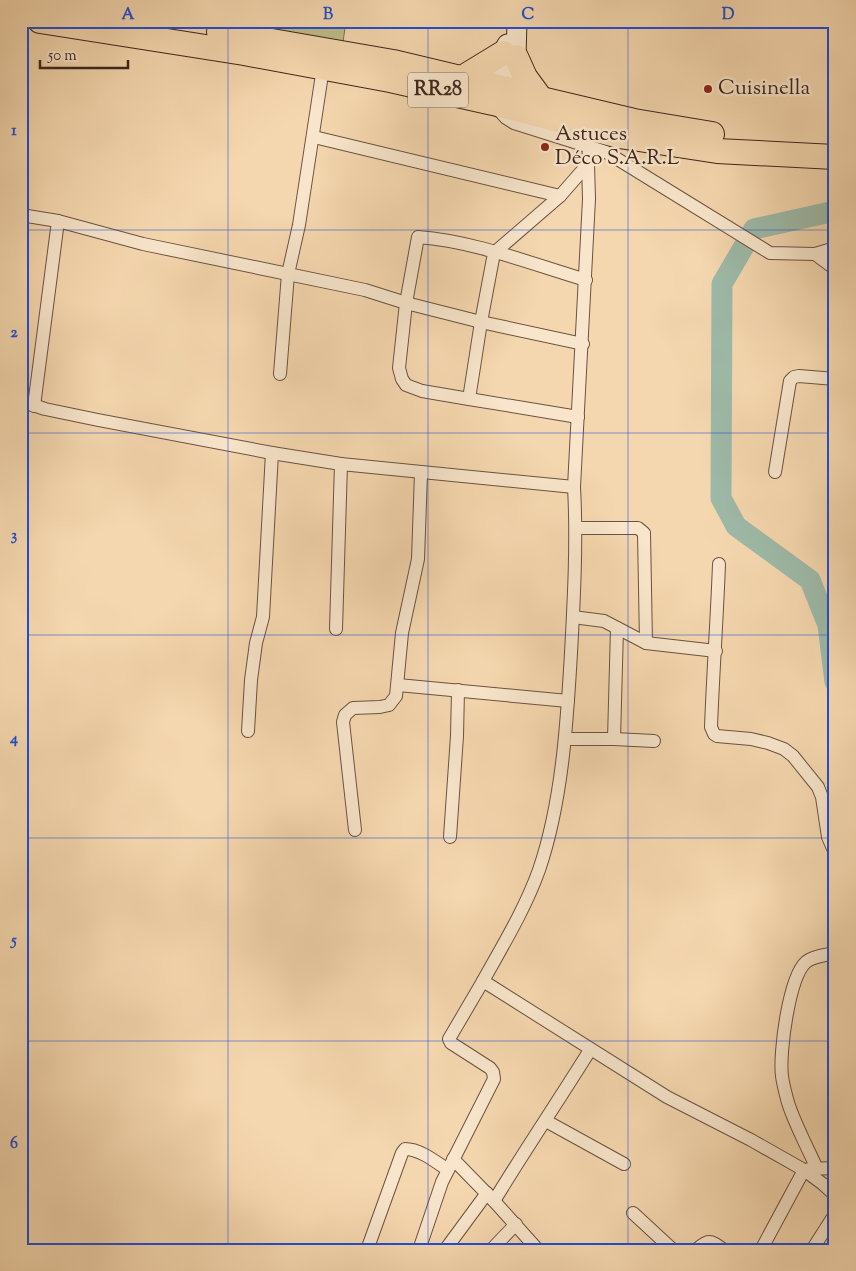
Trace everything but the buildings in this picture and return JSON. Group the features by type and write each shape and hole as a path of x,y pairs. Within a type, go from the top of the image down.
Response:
{"highway":[{"name":"RR28","path":"40,21 244,53 502,100 619,136 717,151 835,157"},
{"name":"RR28","path":"143,21 374,59 462,78 502,100 541,99 634,121 720,135 835,143"},
{"path":"462,78 509,55 541,99"}],"street":[{"path":"516,23 502,100 514,122 606,152 770,253 815,254 835,248"},
{"path":"280,374 288,273 299,225 314,137 323,68"},
{"path":"314,137 560,196"},
{"path":"419,1250 450,1164 494,1079 490,1068 449,1040 523,908 539,868 556,802 565,739 573,617 576,528 574,487 586,280 589,146"},
{"path":"469,399 480,322 494,253 560,196 588,164"},
{"path":"21,215 58,221 143,244 365,290 406,303 480,322 583,344"},
{"path":"34,406 58,221"},
{"path":"578,417 422,391 406,385 399,368 406,303 418,237 440,239 586,280"},
{"path":"815,254 835,269"},
{"path":"775,472 790,381 794,377 799,376 835,379"},
{"path":"21,401 34,406 180,437 342,464 574,487"},
{"path":"248,731 251,680 256,643 263,617 272,453"},
{"path":"336,629 342,464"},
{"path":"355,830 343,722 345,715 352,708 389,705 396,696 402,633 418,559 421,473"},
{"path":"576,528 638,528 644,533 646,643"},
{"path":"719,564 712,731 720,737 751,739 768,743 784,748 793,756 818,786 822,797 828,837 835,853"},
{"path":"573,617 604,621 646,643 716,651"},
{"path":"614,739 617,628"},
{"path":"398,685 568,701"},
{"path":"450,837 457,736 458,690"},
{"path":"565,739 654,741"},
{"path":"817,1168 787,1101 782,1076 782,1051 789,1005 800,971 804,964 811,959 835,953"},
{"path":"483,981 590,1050 668,1097 752,1140 804,1170 835,1195"},
{"path":"450,1248 525,1151 590,1050"},
{"path":"546,1121 624,1164"},
{"path":"367,1250 405,1149 411,1149 450,1164 491,1197 538,1250"},
{"path":"804,1170 835,1168"},
{"path":"761,1250 804,1170"},
{"path":"633,1213 673,1250"},
{"path":"812,1250 835,1214"},
{"path":"491,1250 516,1224"},
{"path":"696,1250 710,1241 724,1250"}],"shaded area":[{"path":"168,21 346,21 342,49"}],"waterway":[{"path":"835,211 754,229 722,284 721,498 736,526 810,580 828,625 835,682"}],"place":[{"name":"Cuisinella","path":"708,89"},
{"name":"Astuces Déco S.A.R.L","path":"545,147"}]}
